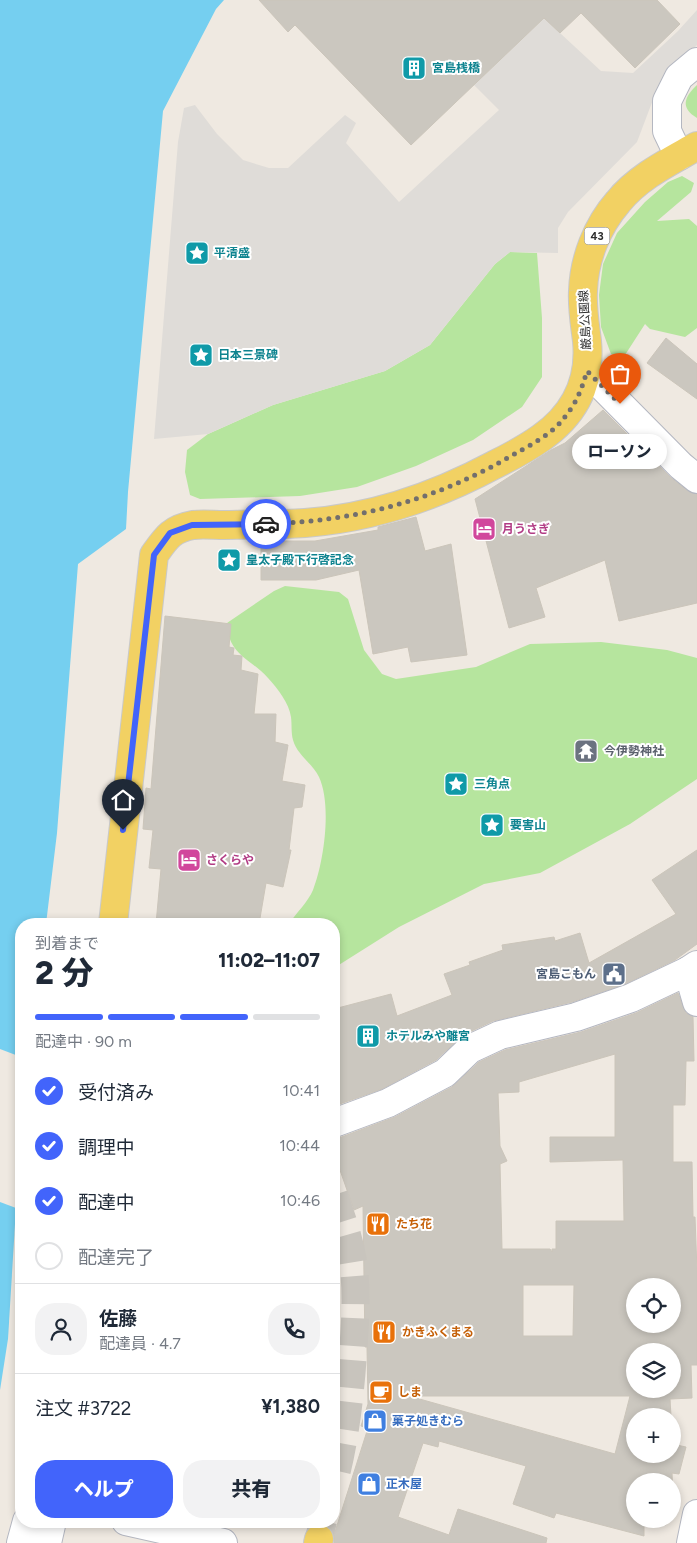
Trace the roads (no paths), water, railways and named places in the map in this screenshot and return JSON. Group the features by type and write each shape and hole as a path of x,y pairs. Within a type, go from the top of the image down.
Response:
{"main road":[{"name":"厳島公園線","path":"114,918 154,555 170,533 192,525 306,523 390,508 431,495 470,478 541,438 563,420 579,398 587,371 583,291 586,267 593,244 604,221 618,201 636,184 688,151"}],"street":[{"path":"688,151 667,131 667,101 679,77 697,62"},
{"path":"587,371 681,466 697,479"},
{"path":"340,1121 388,1102 445,1073 470,1049 500,1035 576,1018 631,998 693,968 697,1002"},
{"path":"691,1543 697,1514"},
{"path":"21,1543 25,1528"},
{"path":"47,1543 50,1528"},
{"path":"157,1528 224,1543"}],"water":[{"path":"0,0 224,0 216,9 163,111 126,529 78,564 57,833 47,918 15,918 15,1055 0,1049"},
{"path":"0,1202 15,1208 15,1224 8,1339 0,1390"}],"tunnel":[{"path":"340,1213 351,1250 356,1300 349,1402 340,1455"},
{"path":"319,1539 321,1528"}],"place":[{"name":"宮島桟橋","path":"414,68"},
{"name":"平清盛","path":"197,253"},
{"name":"日本三景碑","path":"201,355"},
{"name":"ローソン","path":"620,404"},
{"name":"月うさぎ","path":"484,529"},
{"name":"皇太子殿下行啓記念","path":"229,560"},
{"name":"今伊勢神社","path":"586,751"},
{"name":"三角点","path":"456,784"},
{"name":"要害山","path":"492,825"},
{"name":"さくらや","path":"189,860"},
{"name":"宮島こもん","path":"614,974"},
{"name":"ホテルみや離宮","path":"368,1036"},
{"name":"たち花","path":"378,1224"},
{"name":"かきふくまる","path":"384,1332"},
{"name":"しま","path":"381,1392"},
{"name":"菓子処きむら","path":"375,1421"},
{"name":"正木屋","path":"369,1484"}]}
